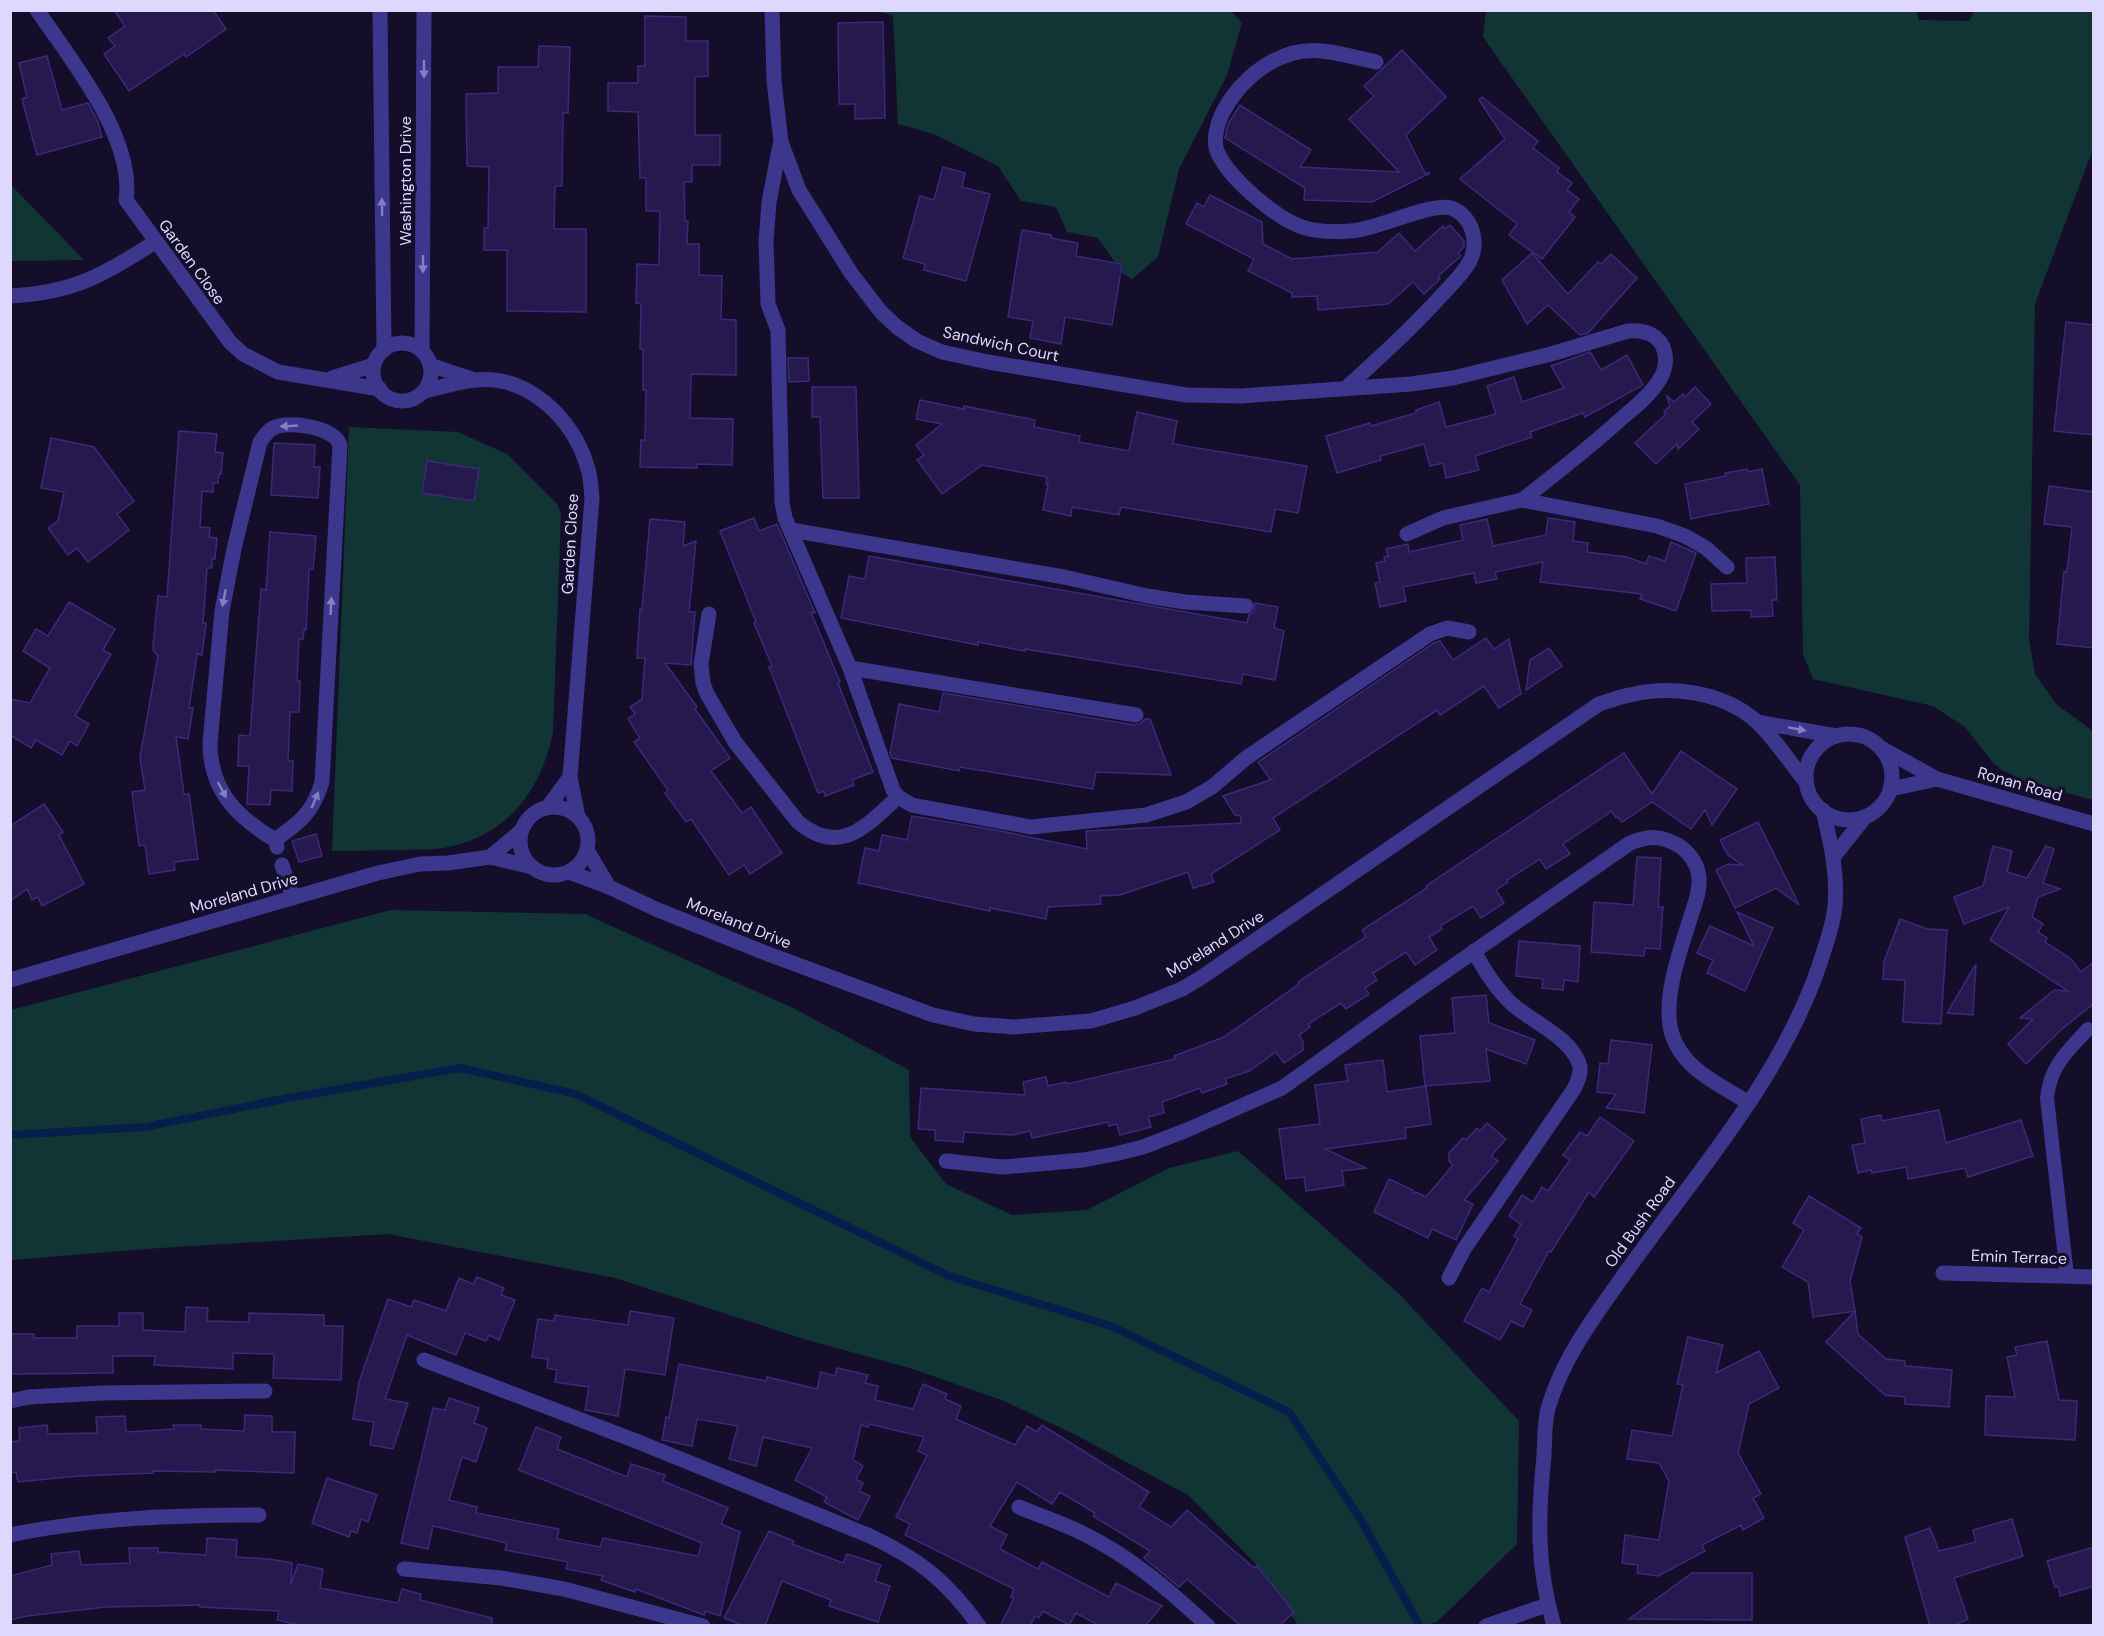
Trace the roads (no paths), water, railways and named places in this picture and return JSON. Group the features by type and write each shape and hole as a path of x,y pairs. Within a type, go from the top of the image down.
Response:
{"street":[{"name":"Garden Close","path":"37,10 101,105 110,123 117,139 128,186 126,200 217,326 243,354 278,372 380,389"},
{"name":"Washington Drive","path":"380,10 384,350"},
{"name":"Washington Drive","path":"424,10 426,358"},
{"name":"Sandwich Court","path":"772,10 774,81 781,142 799,190 851,273 881,312 917,341 942,352 988,362 1186,395 1241,396 1412,384 1453,378 1551,354 1628,331 1640,330 1652,334 1662,345 1666,356 1664,371 1659,382 1648,395 1589,448 1522,500"},
{"path":"1346,388 1411,328 1460,275 1471,259 1475,243 1472,228 1463,215 1450,208 1436,208 1363,230 1333,232 1308,229 1282,218 1245,186 1227,167 1216,150 1216,133 1221,116 1241,84 1280,58 1320,50 1376,62"},
{"path":"781,142 769,202 766,242 768,304 778,330 782,502 785,518 850,668 893,790 898,797 912,805 1031,827 1146,814 1186,802 1212,787 1246,758 1430,634 1447,628 1469,632"},
{"path":"10,296 34,295 65,289 103,274 155,242"},
{"path":"404,343 426,358 432,374 425,391 410,400 402,401 386,396 374,378 374,365 384,350 404,343"},
{"name":"Garden Close","path":"426,358 475,380"},
{"name":"Garden Close","path":"329,379 374,365"},
{"name":"Garden Close","path":"425,391 475,380 508,383 538,396 571,432 587,464 592,498 570,777"},
{"path":"297,425 324,430 336,437 340,445 322,782 311,810 276,844 249,824 224,794 215,775 210,755 210,743 222,611 234,549 260,442 274,428 297,425"},
{"path":"1407,534 1443,518 1522,500 1657,526 1706,548 1727,567"},
{"path":"791,530 1064,577 1147,596 1185,602 1246,606"},
{"path":"709,614 701,664 707,694 735,742 798,822 810,832 821,837 840,838 868,825 898,797"},
{"path":"850,668 1136,715"},
{"name":"Moreland Drive","path":"569,872 763,952 933,1016 974,1024 1014,1027 1091,1021 1135,1008 1182,989 1599,704 1631,694 1689,692 1725,702 1757,722 1806,782"},
{"name":"Moreland Drive","path":"1757,722 1836,736"},
{"path":"1849,734 1862,736 1883,749 1890,763 1891,789 1886,801 1877,811 1865,817 1852,820 1839,819 1823,810 1810,795 1806,782 1806,770 1816,749 1825,741 1836,736 1849,734"},
{"name":"Ronan Road","path":"1883,749 1937,779 2094,824"},
{"path":"570,777 578,817 587,832 587,850 581,863 569,872 549,875 532,867 521,851 521,831 531,815 548,807 570,777"},
{"name":"Ronan Road","path":"1891,789 1937,779"},
{"path":"548,807 564,809 578,817"},
{"name":"Old Bush Road","path":"1554,1626 1547,1605 1539,1551 1538,1511 1548,1406 1567,1362 1592,1320 1749,1103 1781,1052 1808,998 1824,952 1836,905 1834,856 1823,810"},
{"path":"1834,856 1865,817"},
{"name":"Moreland Drive","path":"490,856 521,831"},
{"path":"946,1161 1003,1167 1083,1160 1143,1147 1282,1088 1630,843 1648,837 1667,839 1683,849 1696,864 1699,879 1696,901 1676,968 1670,1001 1671,1029 1679,1051 1687,1062 1749,1103"},
{"path":"587,850 609,887"},
{"name":"Moreland Drive","path":"10,980 378,873 420,864 448,863 490,856 532,867"},
{"path":"282,864 293,897"},
{"path":"1449,1278 1464,1249 1574,1089 1580,1069 1576,1056 1558,1037 1526,1015 1501,992 1474,951"},
{"name":"Emin Terrace","path":"1943,1272 2094,1277"},
{"path":"424,1360 647,1446 900,1550 928,1568 951,1590 979,1626"},
{"path":"10,1401 29,1397 102,1393 266,1391"},
{"path":"1018,1507 1082,1533 1125,1557 1170,1592 1208,1626"},
{"path":"10,1535 73,1524 259,1515"},
{"path":"404,1569 501,1578 564,1589 703,1626"},
{"path":"1486,1626 1547,1605"}],"lane":[{"path":"2067,1276 2047,1098 2048,1083 2053,1070 2088,1029"}],"waterway":[{"path":"10,1135 145,1127 288,1098 460,1068 576,1094 949,1276 1111,1326 1289,1412 1361,1520 1420,1626"}]}
